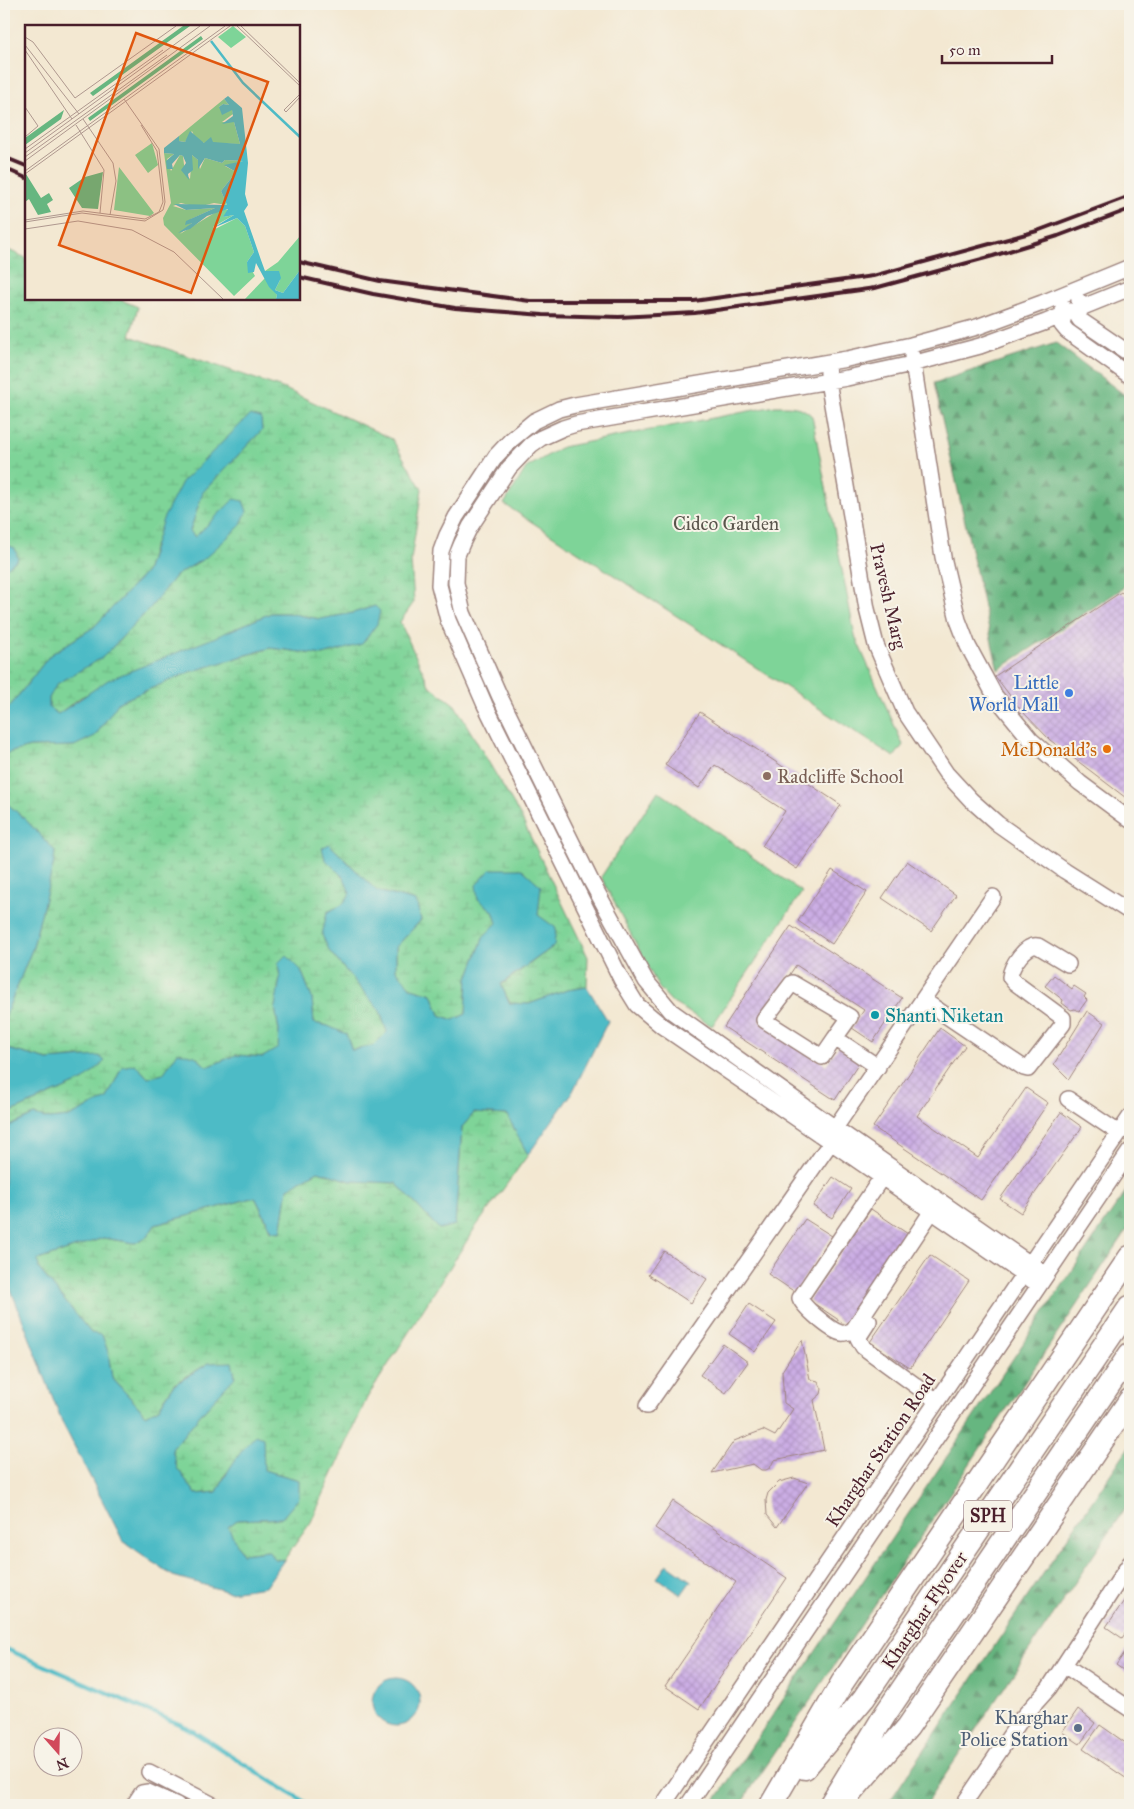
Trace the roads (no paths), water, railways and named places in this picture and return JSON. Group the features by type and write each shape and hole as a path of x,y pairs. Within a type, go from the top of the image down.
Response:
{"highway":[{"path":"772,1805 842,1683 1130,1257"},
{"name":"Kharghar Flyover","path":"772,1805 864,1698 1130,1307"},
{"name":"Kharghar Flyover","path":"830,1805 886,1713 1130,1354"},
{"path":"840,1805 908,1727 1130,1400"}],"street":[{"path":"1042,1280 833,1135 655,1021 637,1005 628,992 485,705 448,620 439,585 441,551 456,517 496,456 510,440 534,421 559,409 828,362 911,345 978,327 1130,267"},
{"path":"1027,1269 935,1214 882,1177 833,1135 671,1010 646,981 592,881 500,697 463,613 456,583 457,555 470,527 509,468 531,445 563,428 576,424 828,381 912,364 980,346 1130,288"},
{"path":"1077,289 1081,308 1078,317 1130,354"},
{"path":"1060,296 1064,315 1062,325 1072,337 1130,376"},
{"path":"911,345 912,364 943,556 958,620 968,646 995,696 1031,740 1080,783 1130,820"},
{"name":"Pravesh Marg","path":"828,362 828,381 867,609 876,645 905,712 946,773 971,800 998,824 1065,871 1130,912"},
{"path":"647,1406 993,897"},
{"path":"923,1000 1028,1069 1063,1024 1063,1018 1014,982 1010,977 1010,971 1028,947 1033,945 1038,946 1068,964"},
{"path":"792,982 850,1017 836,1038 822,1057 764,1020 792,982"},
{"path":"836,1038 878,1066"},
{"path":"1068,1099 1119,1133"},
{"name":"Kharghar Station Road","path":"663,1805 1130,1116"},
{"path":"688,1805 1130,1151"},
{"path":"882,1177 800,1298 802,1304 827,1324 840,1333 853,1330 935,1214"},
{"path":"935,1214 858,1338 863,1347 937,1401"},
{"path":"964,1805 1022,1718 1049,1688 1130,1564"},
{"path":"825,1568 842,1578"},
{"path":"1064,1665 1130,1709"},
{"path":"149,1772 212,1805"},
{"path":"134,1805 142,1793 148,1792 177,1805"}],"water":[{"path":"250,415 261,418 262,430 203,492 190,531 195,537 234,499 243,501 247,511 240,526 205,558 175,576 151,607 103,657 57,684 49,698 49,708 58,714 108,680 271,613 288,613 320,619 353,613 375,606 380,611 377,624 362,644 323,655 270,648 190,672 119,702 95,736 74,746 30,747 4,754 4,714 50,655 94,627 146,572 163,519 182,482"},
{"path":"7,545 15,548 18,559 4,570 4,546"},
{"path":"4,801 25,819 55,851 33,947 4,1019"},
{"path":"329,844 377,891 416,901 421,920 396,947 396,970 411,988 432,994 440,1015 453,1020 466,1014 468,978 484,936 497,923 493,911 478,899 476,885 491,869 522,869 541,886 538,915 556,928 554,946 501,984 509,1003 529,1004 567,990 587,987 608,1021 572,1093 528,1155 507,1115 474,1113 462,1127 455,1225 439,1229 396,1183 351,1181 318,1171 288,1188 281,1232 272,1231 255,1197 155,1225 148,1236 135,1243 103,1238 38,1260 39,1269 91,1333 102,1335 108,1352 112,1378 146,1415 159,1408 174,1385 209,1363 232,1362 235,1377 172,1449 177,1468 196,1494 217,1492 234,1462 256,1435 263,1438 264,1470 299,1480 299,1498 282,1518 237,1520 228,1527 242,1554 268,1551 274,1559 284,1560 265,1587 229,1592 173,1576 123,1541 63,1424 4,1272 4,1129 34,1115 49,1119 69,1117 107,1098 122,1067 135,1064 148,1078 163,1074 178,1052 195,1056 207,1067 236,1055 263,1057 278,1048 279,1031 275,1007 280,978 278,963 286,955 301,970 312,998 314,1023 328,1026 346,1034 352,1050 373,1046 387,1032 380,1011 330,952 322,935 327,912 342,905 350,894 344,878 325,859 322,848"},
{"path":"4,1048 48,1060 99,1056 105,1061 84,1080 4,1115"},
{"path":"667,1564 691,1581 681,1595 657,1578"},
{"path":"391,1678 401,1678 413,1685 420,1697 420,1707 413,1719 401,1726 391,1726 383,1722 376,1715 372,1707 372,1697 376,1689 383,1682"}],"waterway":[{"path":"4,1648 186,1727 309,1805"}],"railway":[{"path":"4,157 25,166"},
{"path":"4,168 25,178"},
{"path":"300,262 380,281 530,301 694,301 873,276 1037,231 1130,196"},
{"path":"300,277 373,294 455,308 543,315 619,317 695,313 875,288 1058,236 1130,209"}],"place":[{"name":"Little World Mall","path":"1069,693"},
{"name":"McDonald's","path":"1107,749"},
{"name":"Radcliffe School","path":"767,776"},
{"name":"Shanti Niketan","path":"875,1015"},
{"name":"Kharghar Police Station","path":"1078,1728"}],"park label":[{"name":"Cidco Garden","path":"726,523"}]}
